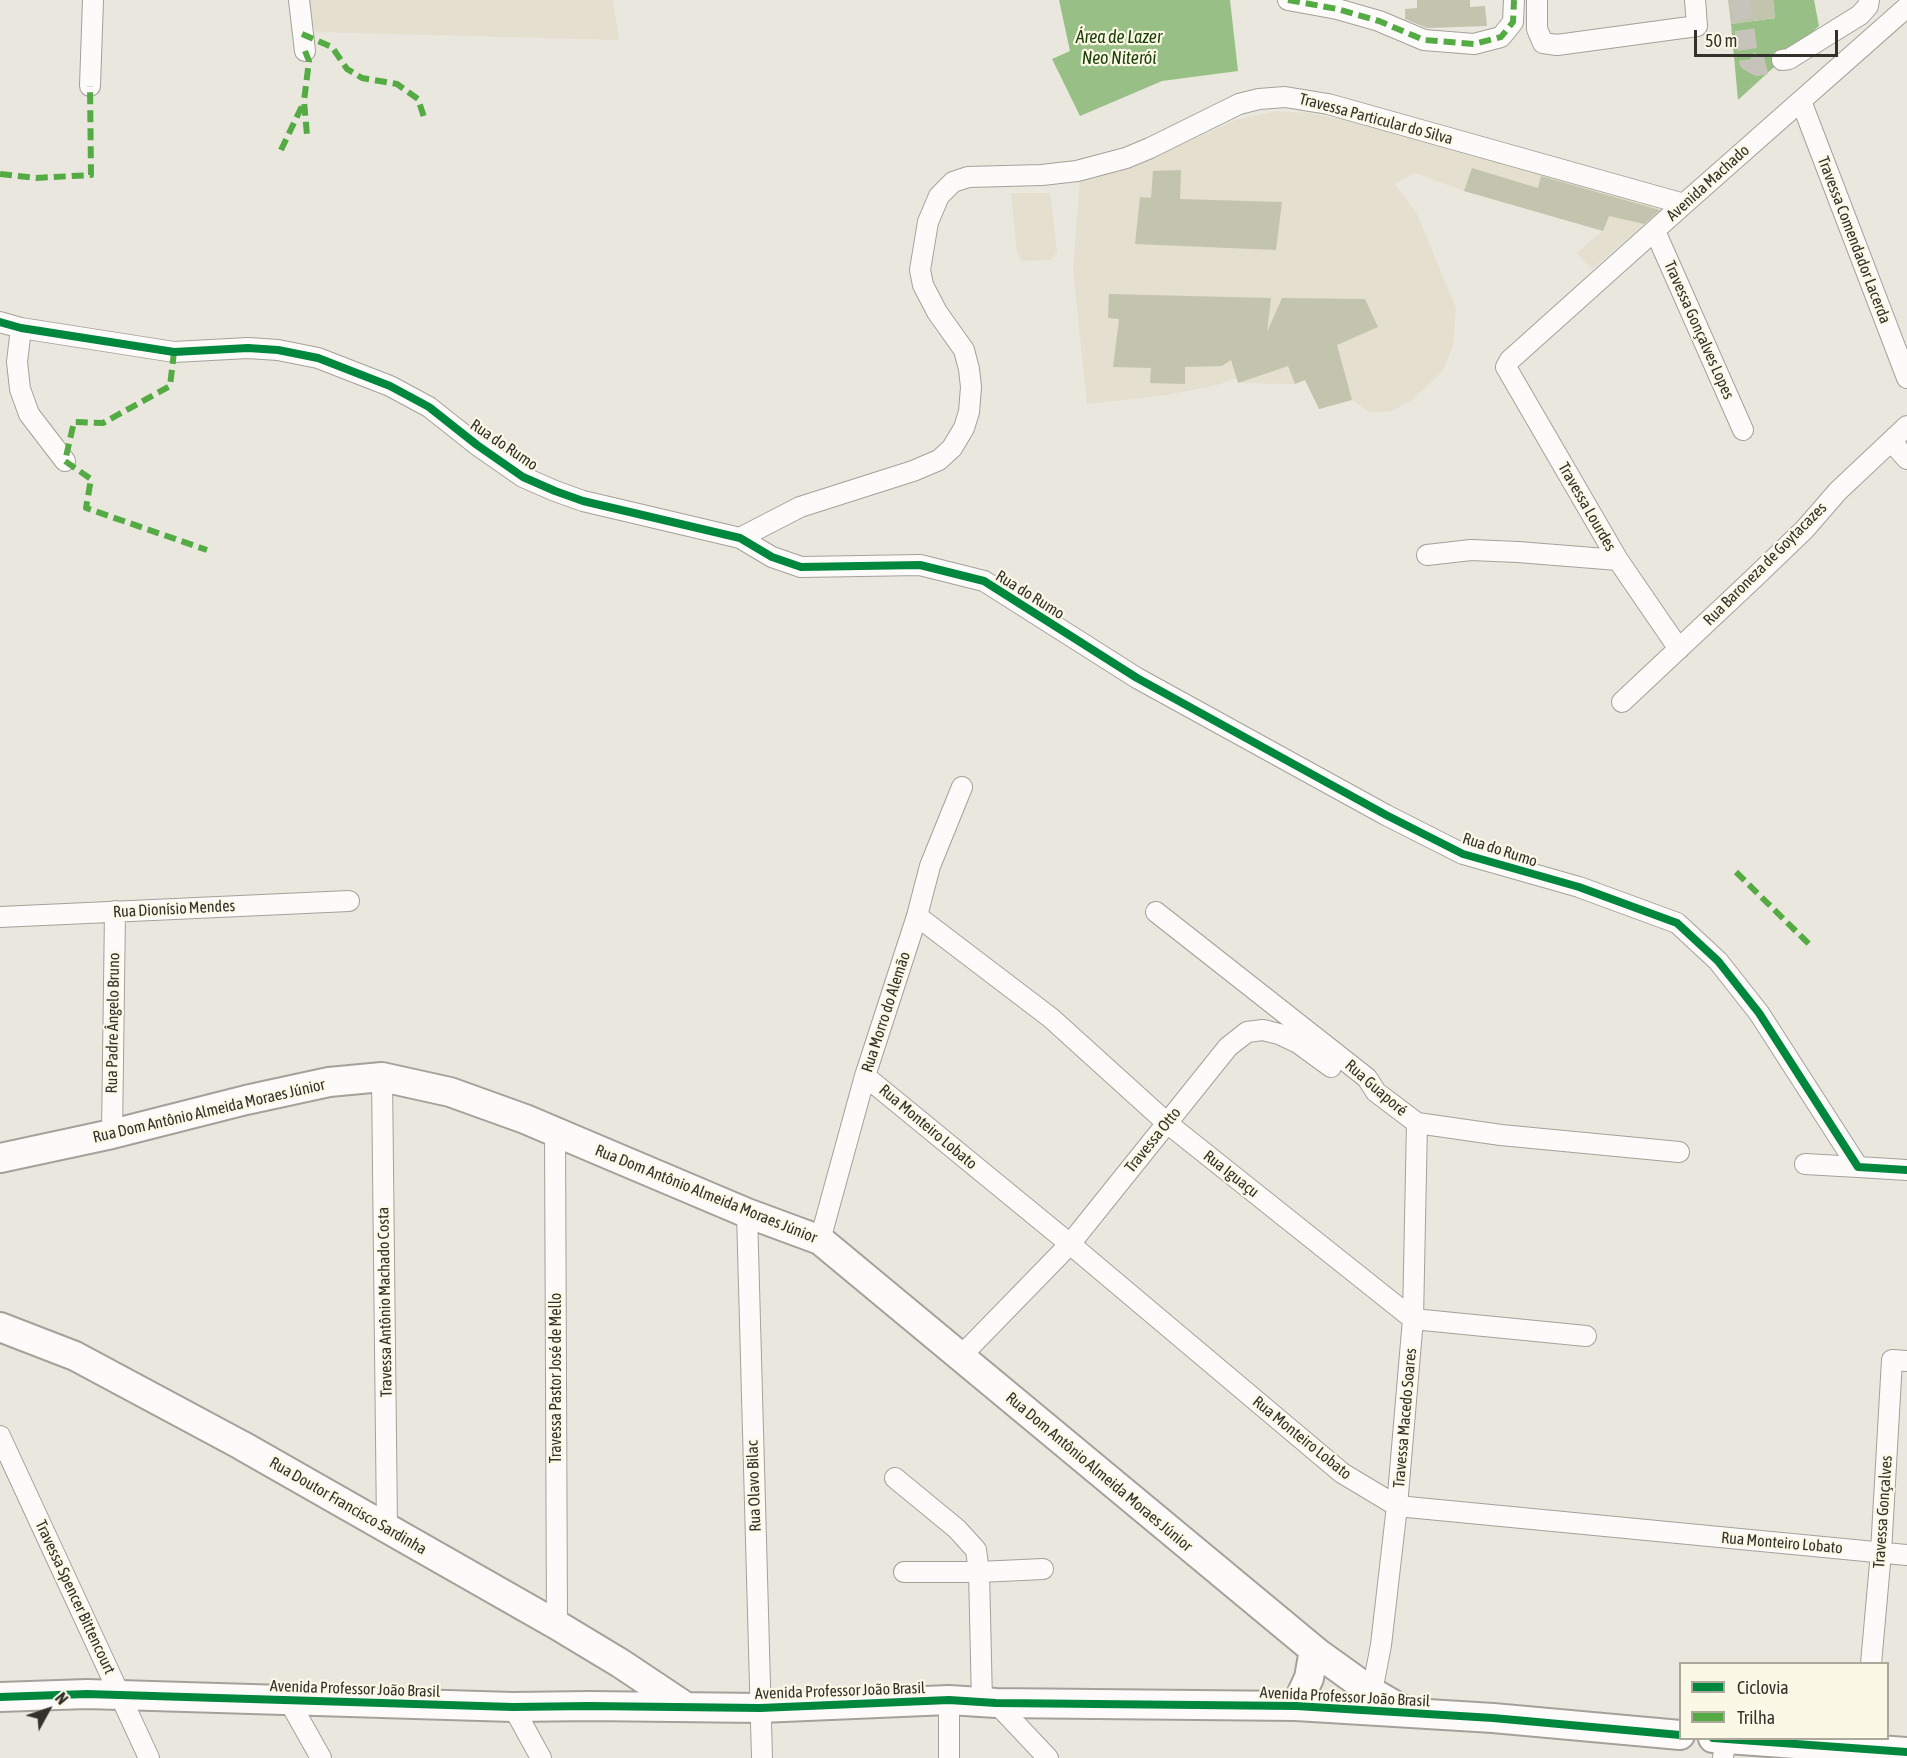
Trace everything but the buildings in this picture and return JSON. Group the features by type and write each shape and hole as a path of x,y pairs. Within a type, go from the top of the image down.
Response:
{"main road":[{"name":"Rua Dom Antônio Almeida Moraes Júnior","path":"0,1158 112,1134 246,1100 329,1082 382,1077 450,1092 555,1131 747,1213 820,1240 1314,1650 1370,1701 1410,1714"},
{"name":"Rua Doutor Francisco Sardinha","path":"0,1327 75,1356 241,1445 557,1625 686,1707"},
{"path":"1296,1706 1309,1678 1314,1650"},
{"name":"Avenida Professor João Brasil","path":"0,1697 87,1694 513,1707 760,1708 949,1700 1296,1706 1370,1701"},
{"name":"Avenida Professor João Brasil","path":"1410,1714 1493,1718 1679,1736"},
{"path":"1720,1745 1864,1743 1907,1752"}],"street":[{"path":"90,86 93,0"},
{"path":"300,0 305,51"},
{"path":"1288,0 1337,9 1378,21 1424,40 1474,44 1501,36 1513,22 1514,0"},
{"path":"1537,0 1537,29 1543,43 1557,45 1697,26 1695,0"},
{"path":"1782,60 1789,59 1860,15 1868,6 1869,0"},
{"name":"Avenida Machado","path":"1510,360 1907,6"},
{"name":"Travessa Particular do Silva","path":"740,538 800,507 913,471 939,460 952,448 964,428 969,412 972,387 964,350 923,285 920,270 928,222 939,196 953,182 968,177 1042,175 1077,171 1126,158 1239,104 1259,99 1285,97 1328,104 1684,204"},
{"name":"Travessa Comendador Lacerda","path":"1801,101 1907,378"},
{"name":"Travessa Gonçalves Lopes","path":"1655,231 1743,430"},
{"name":"Rua do Rumo","path":"0,322 21,328 174,352 248,348 278,350 318,358 390,387 429,407 477,445 523,477 583,501 740,538 772,557 801,567 920,565 984,581 1137,678 1386,815 1463,854 1579,887 1677,923 1718,961 1759,1013 1858,1167"},
{"path":"21,328 17,362 20,389 29,414 65,461"},
{"name":"Travessa Lourdes","path":"1510,360 1506,367 1618,560 1679,649"},
{"name":"Rua Baroneza de Goytacazes","path":"1622,702 1760,573 1805,529 1838,491 1907,426"},
{"path":"1891,441 1907,459"},
{"path":"1427,555 1472,550 1618,560"},
{"name":"Rua Morro do Alemão","path":"820,1240 866,1076 930,866 963,787"},
{"name":"Rua Dionísio Mendes","path":"0,917 349,901"},
{"name":"Rua Padre Ângelo Bruno","path":"112,1134 115,911"},
{"name":"Rua Guaporé","path":"1156,912 1367,1078 1376,1092 1417,1123 1501,1135 1679,1152"},
{"name":"Rua Iguaçu","path":"916,916 1051,1018 1167,1123 1413,1318"},
{"name":"Travessa Otto","path":"961,1356 1070,1244 1228,1047 1246,1032 1263,1030 1280,1034 1298,1043 1360,1088 1376,1092"},
{"name":"Rua Monteiro Lobato","path":"866,1076 1342,1473 1397,1506 1907,1555"},
{"name":"Travessa Antônio Machado Costa","path":"382,1077 387,1528"},
{"name":"Travessa Macedo Soares","path":"1370,1701 1381,1645 1397,1506 1413,1318 1417,1123"},
{"name":"Travessa Pastor José de Mello","path":"555,1131 557,1625"},
{"path":"1805,1164 1907,1170"},
{"name":"Rua Olavo Bilac","path":"747,1213 762,1758"},
{"path":"1413,1318 1586,1335"},
{"name":"Travessa Gonçalves","path":"1871,1662 1899,1360"},
{"name":"Travessa Spencer Bittencourt","path":"0,1436 149,1758"},
{"path":"895,1478 969,1541 976,1550 989,1702 1048,1758"},
{"path":"904,1572 1043,1569"},
{"path":"949,1700 949,1758"},
{"path":"289,1701 321,1758"},
{"path":"513,1707 542,1758"}],"shaded area":[{"path":"310,0 613,0 619,40 317,32 311,28"},
{"path":"1276,111 1308,113 1349,121 1659,207 1659,212 1592,269 1576,253 1603,231 1464,191 1415,173 1395,184 1417,214 1456,308 1453,346 1442,372 1412,400 1392,411 1369,412 1352,400 1319,409 1305,380 1295,384 1238,383 1236,378 1217,385 1167,395 1087,404 1073,269 1080,180 1137,165 1236,120"},
{"path":"1011,193 1050,193 1057,252 1051,260 1021,261 1017,252"}],"water":[{"name":"Área de Lazer Neo Niterói","path":"1059,0 1230,0 1238,71 1162,81 1080,116 1052,59 1070,51"},
{"path":"1773,0 1814,0 1819,26 1738,100 1731,24 1775,18"}],"tunnel":[{"path":"1740,0 1749,61 1758,66 1782,60"}],"marked path":[{"path":"1288,0 1337,9 1379,21 1424,40 1474,44 1501,37 1513,22 1514,0"},
{"path":"302,34 332,47 347,69 362,78 397,84 418,99 425,120"},
{"path":"305,51 309,61 304,101 307,135"},
{"path":"0,174 36,178 91,175 90,86"},
{"path":"281,150 303,104"},
{"path":"174,352 170,386 103,423 74,422 65,461 91,479 86,508 207,550"},
{"path":"1736,872 1812,947"}],"cycle path":[{"path":"0,322 21,328 174,352 248,348 278,350 318,358 390,386 429,407 477,445 523,477 583,501 740,538 772,557 801,567 920,565 984,581 1137,678 1386,815 1463,854 1579,887 1677,923 1718,961 1759,1013 1858,1167 1907,1170"},
{"path":"0,1697 87,1694 513,1707 760,1708 949,1700 996,1703 1296,1706 1493,1718 1679,1735"},
{"path":"1741,1740 1907,1752"}]}
